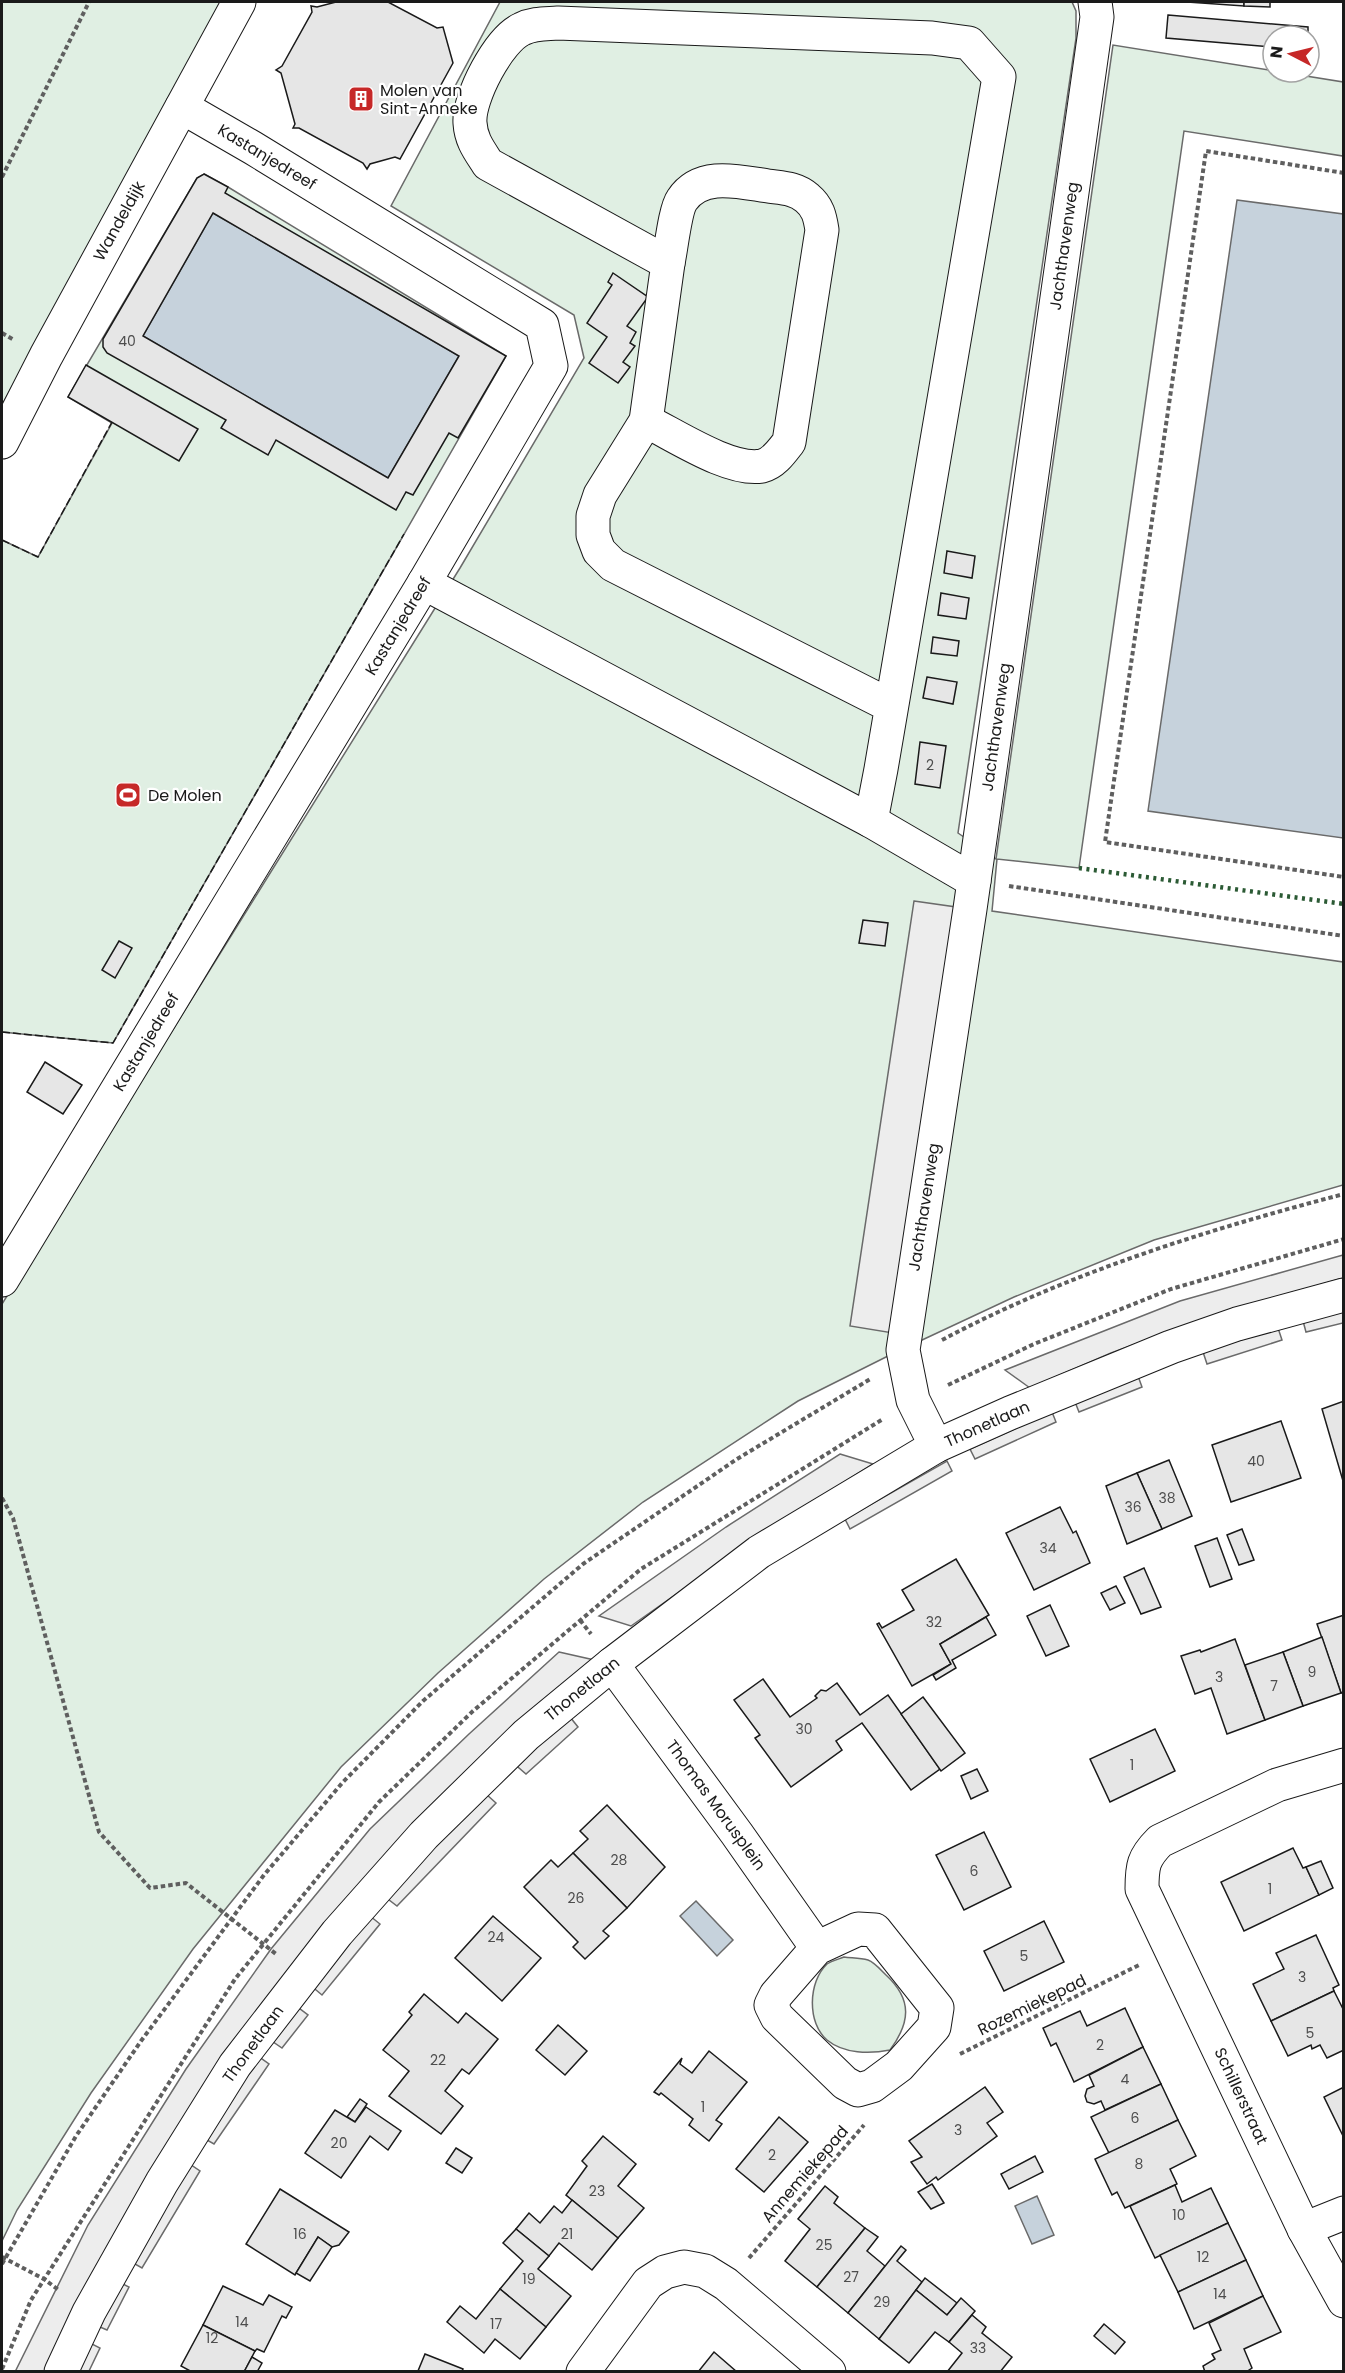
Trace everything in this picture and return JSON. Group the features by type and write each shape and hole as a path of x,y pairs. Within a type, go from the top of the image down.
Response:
{"street":[{"name":"Wandeldijk","path":"2,442 46,356 239,2"},
{"name":"Jachthavenweg","path":"936,1446 914,1400 903,1350 974,880 1097,17 1095,2"},
{"path":"668,263 489,164 473,143 469,121 475,94 506,41 520,29 535,24 558,23 932,38 969,43 999,77 871,822"},
{"name":"Kastanjedreef","path":"2,1280 424,582 551,366 542,325 182,107"},
{"path":"646,421 726,462 746,466 763,465 778,456 789,442 822,230 819,212 808,198 796,191 726,180 705,183 690,191 680,202 668,263 646,421 600,495 593,516 593,536 599,551 614,565 891,706"},
{"path":"424,582 871,822 974,880"},
{"name":"Thonetlaan","path":"61,2372 89,2312 162,2182 235,2066 337,1934 424,1835 526,1735 612,1664 759,1552 936,1446 1010,1413 1172,1347 1237,1324 1344,1295"},
{"name":"Thomas Morusplein","path":"612,1664 737,1834 817,1948"},
{"name":"Schillerstraat","path":"1344,1765 1277,1785 1160,1842 1148,1854 1142,1868 1142,1889 1304,2229 1344,2301"},
{"path":"858,1929 875,1930 937,2008 934,2027 899,2066 872,2086 858,2090 845,2083 777,2017 771,2005 776,1995 817,1948 858,1929"},
{"path":"1304,2229 1344,2213"},
{"path":"584,2372 648,2283 665,2272 684,2267 705,2271 726,2284 829,2372"}],"path":[{"path":"2,177 89,2"},
{"path":"1344,173 1206,151 1105,843 1344,877"},
{"path":"974,880 1344,936"},
{"path":"2,1498 13,1518 99,1832 150,1888 186,1883 264,1943 302,1978"},
{"name":"Rozemiekepad","path":"957,2055 1172,1949"},
{"name":"Annemiekepad","path":"726,2284 867,2121"},
{"path":"2,2257 44,2279 89,2312"}],"green space":[{"path":"2,2 222,2 2,405"},
{"path":"500,2 1072,2 1076,11 1076,38 958,833 996,859 1113,45 1261,69 1261,84 1321,84 1321,78 1343,82 1343,156 1184,131 1079,868 997,859 992,911 1343,962 1343,1185 1154,1240 1014,1297 890,1355 798,1401 643,1502 544,1579 438,1673 341,1767 193,1949 91,2093 17,2210 2,2241 2,1304 460,568 584,358 574,315 391,206"},
{"name":"De Molen","path":"204,174 506,356 113,1043 2,1032 2,540 38,557 112,423 68,397 197,178"},
{"path":"844,1957 873,1962 901,1993 906,2012 905,2021 890,2050 866,2052 849,2050 834,2045 820,2033 812,2002 816,1981 827,1964"}],"shaded area":[{"path":"1237,200 1343,214 1343,838 1148,811"},
{"path":"213,213 459,356 388,478 143,336"},
{"path":"914,901 970,909 905,1335 850,1326"},
{"path":"1343,1255 1343,1278 1201,1320 1111,1353 1030,1388 1005,1370 1180,1301"},
{"path":"1343,1310 1343,1323 1306,1332 1303,1321"},
{"path":"1278,1328 1282,1340 1207,1364 1203,1352"},
{"path":"1138,1376 1142,1387 1079,1412 1075,1402"},
{"path":"1052,1412 1056,1422 975,1459 970,1449"},
{"path":"840,1454 873,1464 760,1535 631,1626 599,1616 726,1527"},
{"path":"947,1461 952,1471 850,1529 845,1519"},
{"path":"559,1652 612,1664 562,1707 578,1727 526,1774 505,1756 476,1785 496,1803 397,1906 376,1890 360,1908 380,1924 322,1995 303,1979 287,1999 308,2015 282,2048 260,2033 248,2049 269,2064 214,2144 193,2132 178,2156 200,2171 142,2268 121,2256 109,2277 129,2287 107,2330 86,2321 78,2337 100,2348 89,2371 15,2372 88,2225 186,2069 271,1949 370,1829"},
{"path":"696,1901 733,1940 717,1956 680,1916"},
{"path":"1037,2196 1054,2235 1032,2244 1015,2206"}],"building":[{"name":"Molen van Sint-Anneke","path":"336,2 388,2 437,28 443,27 453,63 400,159 395,157 370,164 367,169 363,163 299,128 293,128 295,124 281,73 276,70 282,66 312,12 311,6 317,7"},
{"path":"1187,2 1244,2 1244,6"},
{"path":"1244,2 1270,2 1270,7 1244,6"},
{"path":"1168,15 1273,24 1261,24 1261,46 1166,38"},
{"path":"204,174 228,187 225,193 506,356 458,438 449,433 413,495 406,492 396,510 276,440 268,455 221,428 226,420 107,353 103,347 103,339 197,178","holes":["213,213 459,356 388,478 143,336"]},
{"path":"613,273 648,297 627,326 636,332 630,343 635,346 623,362 630,367 618,383 589,363 607,337 587,323 612,285 608,282"},
{"path":"86,365 198,429 179,461 68,397"},
{"path":"947,551 975,556 972,578 944,573"},
{"path":"941,593 969,598 966,619 938,615"},
{"path":"933,637 959,641 957,656 931,653"},
{"path":"927,677 957,682 953,704 923,698"},
{"path":"920,742 946,746 940,788 915,784"},
{"path":"863,920 888,923 885,946 859,943"},
{"path":"119,941 132,948 115,978 102,970"},
{"path":"45,1062 82,1085 63,1114 27,1092"},
{"path":"1344,1401 1344,1481 1343,1481 1322,1409"},
{"path":"1281,1421 1301,1478 1231,1502 1212,1445"},
{"path":"1169,1460 1192,1516 1162,1529 1137,1473"},
{"path":"1137,1473 1162,1529 1127,1544 1106,1486"},
{"path":"1060,1507 1073,1533 1076,1531 1090,1563 1034,1590 1006,1533"},
{"path":"1242,1529 1254,1560 1239,1565 1227,1535"},
{"path":"1217,1538 1232,1579 1210,1587 1195,1546"},
{"path":"956,1559 989,1615 940,1644 951,1664 912,1686 877,1624 879,1623 882,1628 914,1610 902,1590"},
{"path":"1144,1568 1161,1607 1141,1614 1124,1577"},
{"path":"1116,1586 1125,1603 1110,1610 1101,1593"},
{"path":"1050,1605 1069,1646 1046,1656 1027,1616"},
{"path":"1344,1615 1344,1692 1341,1693 1317,1624"},
{"path":"986,1617 996,1635 952,1660 956,1668 936,1680 933,1675 951,1664 940,1644"},
{"path":"1322,1637 1341,1693 1303,1706 1283,1652"},
{"path":"1235,1639 1265,1720 1227,1734 1211,1688 1195,1694 1181,1656 1200,1650 1201,1652"},
{"path":"1283,1652 1303,1706 1265,1720 1245,1665"},
{"path":"763,1679 790,1717 817,1698 815,1696 821,1690 826,1691 837,1683 860,1715 888,1695 940,1769 911,1790 862,1723 836,1741 842,1750 791,1787 755,1738 760,1735 734,1700"},
{"path":"923,1697 965,1753 941,1771 901,1714"},
{"path":"1155,1729 1175,1771 1110,1802 1090,1759"},
{"path":"977,1769 988,1791 971,1799 961,1776"},
{"path":"607,1805 665,1867 627,1908 573,1853 588,1839 580,1831"},
{"path":"984,1832 1011,1887 964,1910 936,1855"},
{"path":"1293,1848 1303,1868 1306,1867 1319,1895 1244,1931 1221,1882"},
{"path":"573,1853 627,1908 603,1931 609,1936 585,1959 573,1947 578,1942 524,1887 551,1860 558,1867"},
{"path":"1321,1861 1333,1888 1319,1895 1306,1867"},
{"path":"493,1916 541,1958 502,2001 455,1958"},
{"path":"1044,1921 1064,1962 1004,1991 984,1951"},
{"path":"1316,1935 1339,1985 1333,1988 1334,1991 1271,2021 1253,1984 1284,1969 1276,1953"},
{"path":"1334,1991 1344,2011 1344,2050 1327,2058 1320,2045 1312,2049 1311,2045 1288,2056 1271,2021"},
{"path":"424,1994 458,2023 466,2013 498,2039 469,2074 462,2069 445,2091 463,2106 441,2134 389,2096 409,2071 383,2050 412,2015 409,2012"},
{"path":"1125,2008 1143,2047 1074,2082 1056,2043 1051,2046 1043,2028 1080,2011 1087,2026"},
{"path":"558,2025 587,2051 565,2075 536,2050"},
{"path":"1143,2047 1161,2084 1105,2110 1101,2101 1094,2104 1087,2102 1085,2096 1087,2089 1094,2086 1089,2075"},
{"path":"709,2051 747,2082 716,2120 722,2124 709,2141 689,2125 693,2119 661,2093 659,2095 654,2092 682,2058 680,2064 692,2073"},
{"path":"1161,2084 1178,2120 1109,2153 1091,2117"},
{"path":"985,2087 1003,2112 987,2123 997,2136 938,2180 936,2177 927,2184 911,2162 922,2157 909,2141"},
{"path":"1344,2087 1344,2138 1324,2097"},
{"path":"360,2099 367,2104 355,2122 347,2117"},
{"path":"366,2107 401,2131 388,2150 370,2136 341,2178 305,2153 335,2110 355,2122"},
{"path":"779,2117 808,2142 764,2192 736,2169"},
{"path":"1178,2120 1196,2156 1170,2169 1177,2184 1125,2208 1117,2192 1112,2195 1095,2159"},
{"path":"603,2136 636,2164 618,2186 644,2208 618,2238 566,2195 587,2166 582,2161"},
{"path":"456,2148 472,2158 462,2173 446,2163"},
{"path":"1035,2156 1043,2172 1009,2189 1001,2174"},
{"path":"932,2184 944,2203 931,2209 918,2192"},
{"path":"1175,2185 1182,2202 1211,2188 1228,2223 1155,2258 1130,2206"},
{"path":"825,2186 838,2197 834,2203 865,2228 817,2287 785,2261 810,2229 798,2219"},
{"path":"280,2189 349,2232 339,2245 332,2247 318,2237 295,2275 246,2244"},
{"path":"572,2200 618,2238 592,2270 559,2243 549,2256 516,2229 529,2213 540,2223 554,2206 562,2213"},
{"path":"1228,2223 1246,2260 1178,2292 1160,2255"},
{"path":"865,2228 878,2237 867,2251 885,2266 848,2313 817,2287"},
{"path":"516,2229 549,2256 538,2269 571,2296 546,2327 500,2289 523,2261 503,2243"},
{"path":"318,2237 332,2247 310,2281 296,2273"},
{"path":"901,2246 906,2250 897,2261 922,2282 879,2339 848,2313"},
{"path":"1246,2260 1263,2296 1194,2329 1178,2292"},
{"path":"925,2278 957,2303 947,2315 916,2290"},
{"path":"223,2286 263,2305 269,2295 292,2307 286,2318 282,2316 264,2352 257,2349 255,2351 203,2325"},
{"path":"500,2289 546,2327 520,2359 495,2339 484,2353 447,2322 460,2306 476,2319"},
{"path":"916,2290 947,2315 961,2298 975,2311 949,2342 935,2332 909,2363 879,2339"},
{"path":"1263,2296 1281,2332 1244,2349 1252,2368 1246,2372 1205,2372 1203,2366 1215,2359 1212,2354 1221,2350 1209,2323"},
{"path":"972,2315 986,2327 982,2333 1012,2357 1000,2372 947,2372 962,2353 949,2342"},
{"path":"1104,2324 1125,2342 1115,2354 1094,2336"},
{"path":"203,2325 255,2351 244,2372 192,2372 181,2366"},
{"path":"714,2352 737,2372 698,2372"},
{"path":"425,2354 463,2369 462,2372 420,2372 418,2371"},
{"path":"252,2357 262,2363 257,2372 244,2372"}],"hedge":[{"path":"1079,868 1344,904"}],"fence":[{"path":"2,540 38,557 112,422"},
{"path":"2,1032 113,1043 404,534"}],"place":[{"name":"Molen van Sint-Anneke","path":"361,99"},
{"name":"De Molen","path":"128,795"}]}
